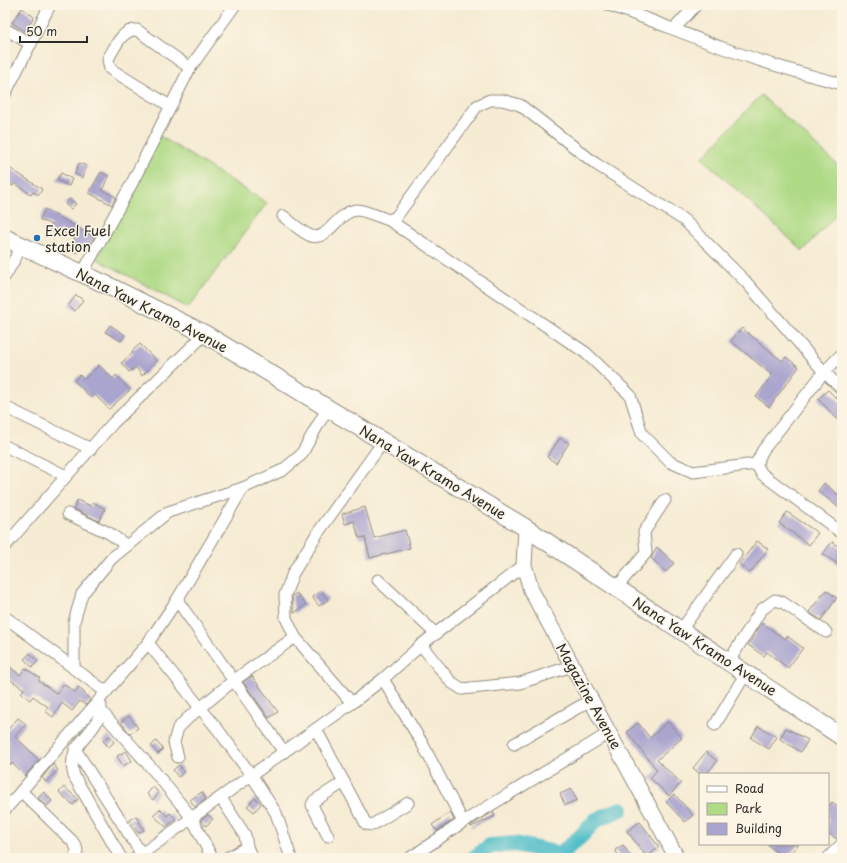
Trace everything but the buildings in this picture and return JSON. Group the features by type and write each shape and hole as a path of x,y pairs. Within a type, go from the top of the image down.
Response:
{"main road":[{"name":"Nana Yaw Kramo Avenue","path":"5,238 205,334 526,528 842,737"}],"street":[{"path":"5,94 50,5"},
{"path":"82,274 132,183 190,68 235,5"},
{"path":"609,5 675,28 723,48 802,74 842,84"},
{"path":"675,28 696,5"},
{"path":"170,106 110,69 108,59 125,32 131,29 137,30 190,68"},
{"path":"5,30 31,44"},
{"path":"389,220 396,217 403,210 429,170 477,106 490,100 502,100 520,105 596,164 684,220 746,282 824,372 842,389"},
{"path":"283,216 310,236 319,237 325,234 335,221 357,210 389,220 586,353 630,395 642,434 670,462 693,472 756,464"},
{"path":"5,276 22,246"},
{"path":"5,546 113,423 205,334"},
{"path":"756,464 762,450 824,372 842,354"},
{"path":"5,407 91,449"},
{"path":"74,669 74,622 82,594 112,558 168,512 243,488 283,470 301,455 327,409"},
{"path":"352,703 295,637 286,618 285,595 293,573 317,534 383,442"},
{"path":"5,446 66,476"},
{"path":"756,464 762,474 842,533"},
{"path":"5,810 148,643 177,600 243,488"},
{"path":"616,588 646,553 644,532 665,500"},
{"path":"68,514 109,533 127,546"},
{"name":"Magazine Avenue","path":"526,528 524,565 531,590 678,858"},
{"path":"681,630 736,554"},
{"path":"75,749 138,856 252,776 352,703 383,679 421,646 524,565"},
{"path":"378,580 436,634"},
{"path":"177,600 284,752"},
{"path":"729,661 761,610 775,600 782,602 826,632"},
{"path":"5,617 74,669 104,695"},
{"path":"178,757 174,742 178,728 233,681 295,637"},
{"path":"148,643 252,776 276,813 291,858"},
{"path":"421,646 451,682 462,689 520,683 572,666"},
{"path":"714,725 746,673"},
{"path":"383,679 422,743 463,822"},
{"path":"104,695 98,719 75,749 71,762 74,776 121,858"},
{"path":"514,744 591,700"},
{"path":"101,711 155,772 192,818 212,858"},
{"path":"316,729 366,824 372,826 408,803"},
{"path":"410,858 463,822 609,733"},
{"path":"328,836 312,805 314,801 344,782"},
{"path":"21,791 73,842 77,849 77,855 74,858"},
{"path":"221,798 245,835 247,847 252,858"},
{"path":"828,858 842,844"},
{"path":"227,858 247,847"}],"green space":[{"path":"761,95 842,169 842,208 803,251 702,158"},
{"path":"160,136 267,203 188,308 97,259"}],"waterway":[{"path":"474,858 490,846 515,844 560,854 580,837 596,820 621,809"}],"place":[{"name":"Excel Fuel station","path":"37,238"}]}
